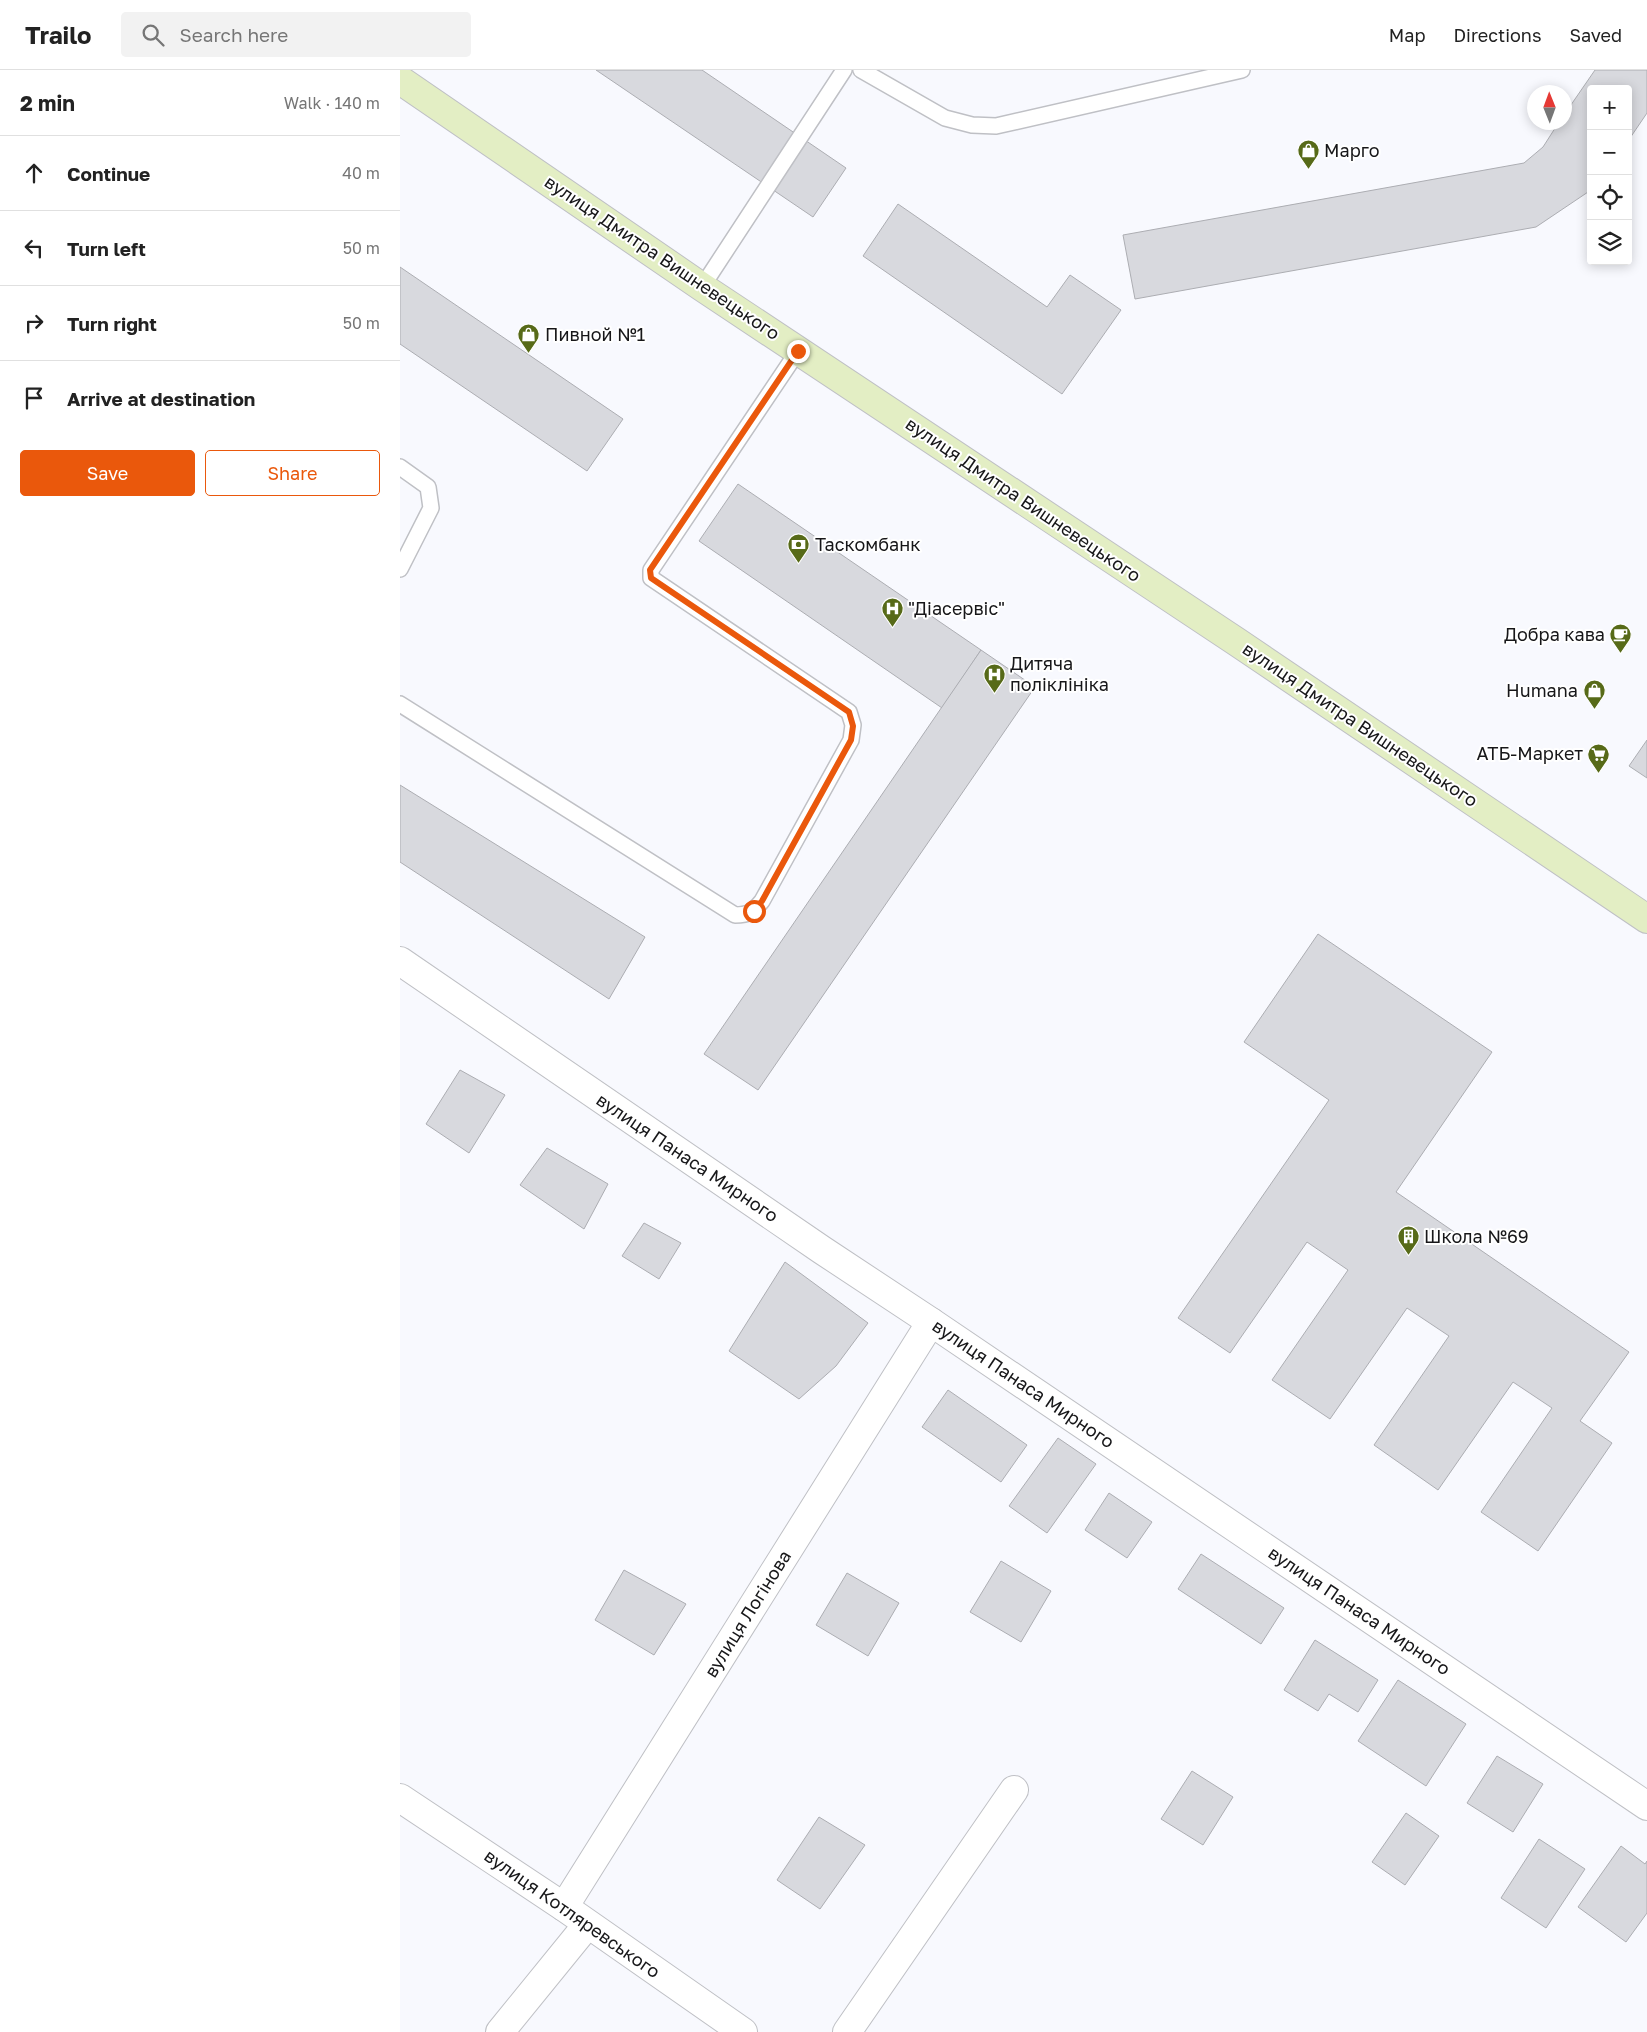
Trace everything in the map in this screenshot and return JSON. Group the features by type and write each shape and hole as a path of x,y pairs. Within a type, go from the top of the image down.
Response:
{"street":[{"name":"вулиця Дмитра Вишневецького","path":"400,80 702,287 1237,642 1647,919"},
{"name":"вулиця Панаса Мирного","path":"400,961 822,1250 1647,1806"},
{"name":"вулиця Логінова","path":"564,1907 931,1322"},
{"path":"847,2032 1014,1790"},
{"name":"вулиця Котляревського","path":"400,1798 564,1907 587,1925 743,2032"},
{"path":"500,2032 587,1925"}],"lane":[{"path":"702,287 844,70"},
{"path":"861,70 945,118 972,125 996,126 1242,70"},
{"path":"400,704 735,916 749,915 754,911 762,901 851,740 853,726 849,712 651,578 650,570 798,351"},
{"path":"400,467 428,487 431,508 400,569"}],"building":[{"path":"596,70 702,70 846,168 813,217"},
{"path":"1595,70 1647,70 1647,113 1632,135 1632,85 1587,85 1587,193 1536,227 1135,299 1123,235 1524,163 1543,147 1554,130 1572,130 1572,103"},
{"path":"898,204 1047,307 1070,275 1121,310 1062,394 863,256"},
{"path":"400,267 623,419 587,471 400,344"},
{"path":"738,484 981,650 942,708 699,541"},
{"path":"981,650 1035,687 758,1090 704,1054"},
{"path":"1647,740 1647,778 1629,766"},
{"path":"400,785 645,937 609,999 400,862"},
{"name":"Школа №69","path":"1318,934 1492,1052 1396,1192 1629,1352 1580,1421 1612,1443 1538,1551 1481,1512 1552,1408 1513,1382 1438,1490 1374,1445 1449,1336 1407,1308 1330,1419 1272,1380 1348,1270 1307,1242 1230,1353 1178,1318 1329,1100 1244,1042"},
{"path":"460,1070 505,1095 469,1153 426,1124"},
{"path":"547,1148 608,1184 584,1229 520,1185"},
{"path":"644,1223 681,1243 659,1279 622,1256"},
{"path":"785,1262 868,1323 836,1366 799,1399 729,1351"},
{"path":"948,1390 1027,1445 1001,1482 922,1427"},
{"path":"1058,1438 1096,1464 1047,1533 1009,1506"},
{"path":"1109,1493 1152,1522 1127,1558 1085,1530"},
{"path":"1201,1554 1284,1608 1261,1644 1178,1589"},
{"path":"1001,1561 1051,1591 1021,1642 970,1612"},
{"path":"624,1570 686,1604 654,1655 595,1620"},
{"path":"847,1573 899,1603 868,1656 816,1625"},
{"path":"1315,1640 1378,1680 1358,1712 1329,1694 1318,1711 1284,1690"},
{"path":"1398,1680 1466,1724 1426,1786 1358,1741"},
{"path":"1497,1756 1543,1784 1513,1832 1467,1803"},
{"path":"1192,1771 1233,1797 1203,1845 1161,1819"},
{"path":"1406,1813 1439,1836 1405,1885 1372,1862"},
{"path":"819,1817 865,1845 820,1909 777,1880"},
{"path":"1539,1839 1585,1869 1546,1928 1501,1898"},
{"path":"1621,1846 1645,1864 1647,1861 1647,1913 1626,1942 1578,1907"}],"place":[{"name":"Марго","path":"1308,170"},
{"name":"Пивной №1","path":"529,354"},
{"name":"Таскомбанк","path":"799,564"},
{"name":"\"Діасервіс\"","path":"892,628"},
{"name":"Добра кава","path":"1621,654"},
{"name":"Дитяча поліклініка","path":"994,693"},
{"name":"Humana","path":"1594,710"},
{"name":"АТБ-Маркет","path":"1599,773"},
{"name":"Школа №69","path":"1408,1256"}],"route":[{"path":"754,911 762,901 851,740 853,726 849,712 651,578 650,570 798,351"}]}
